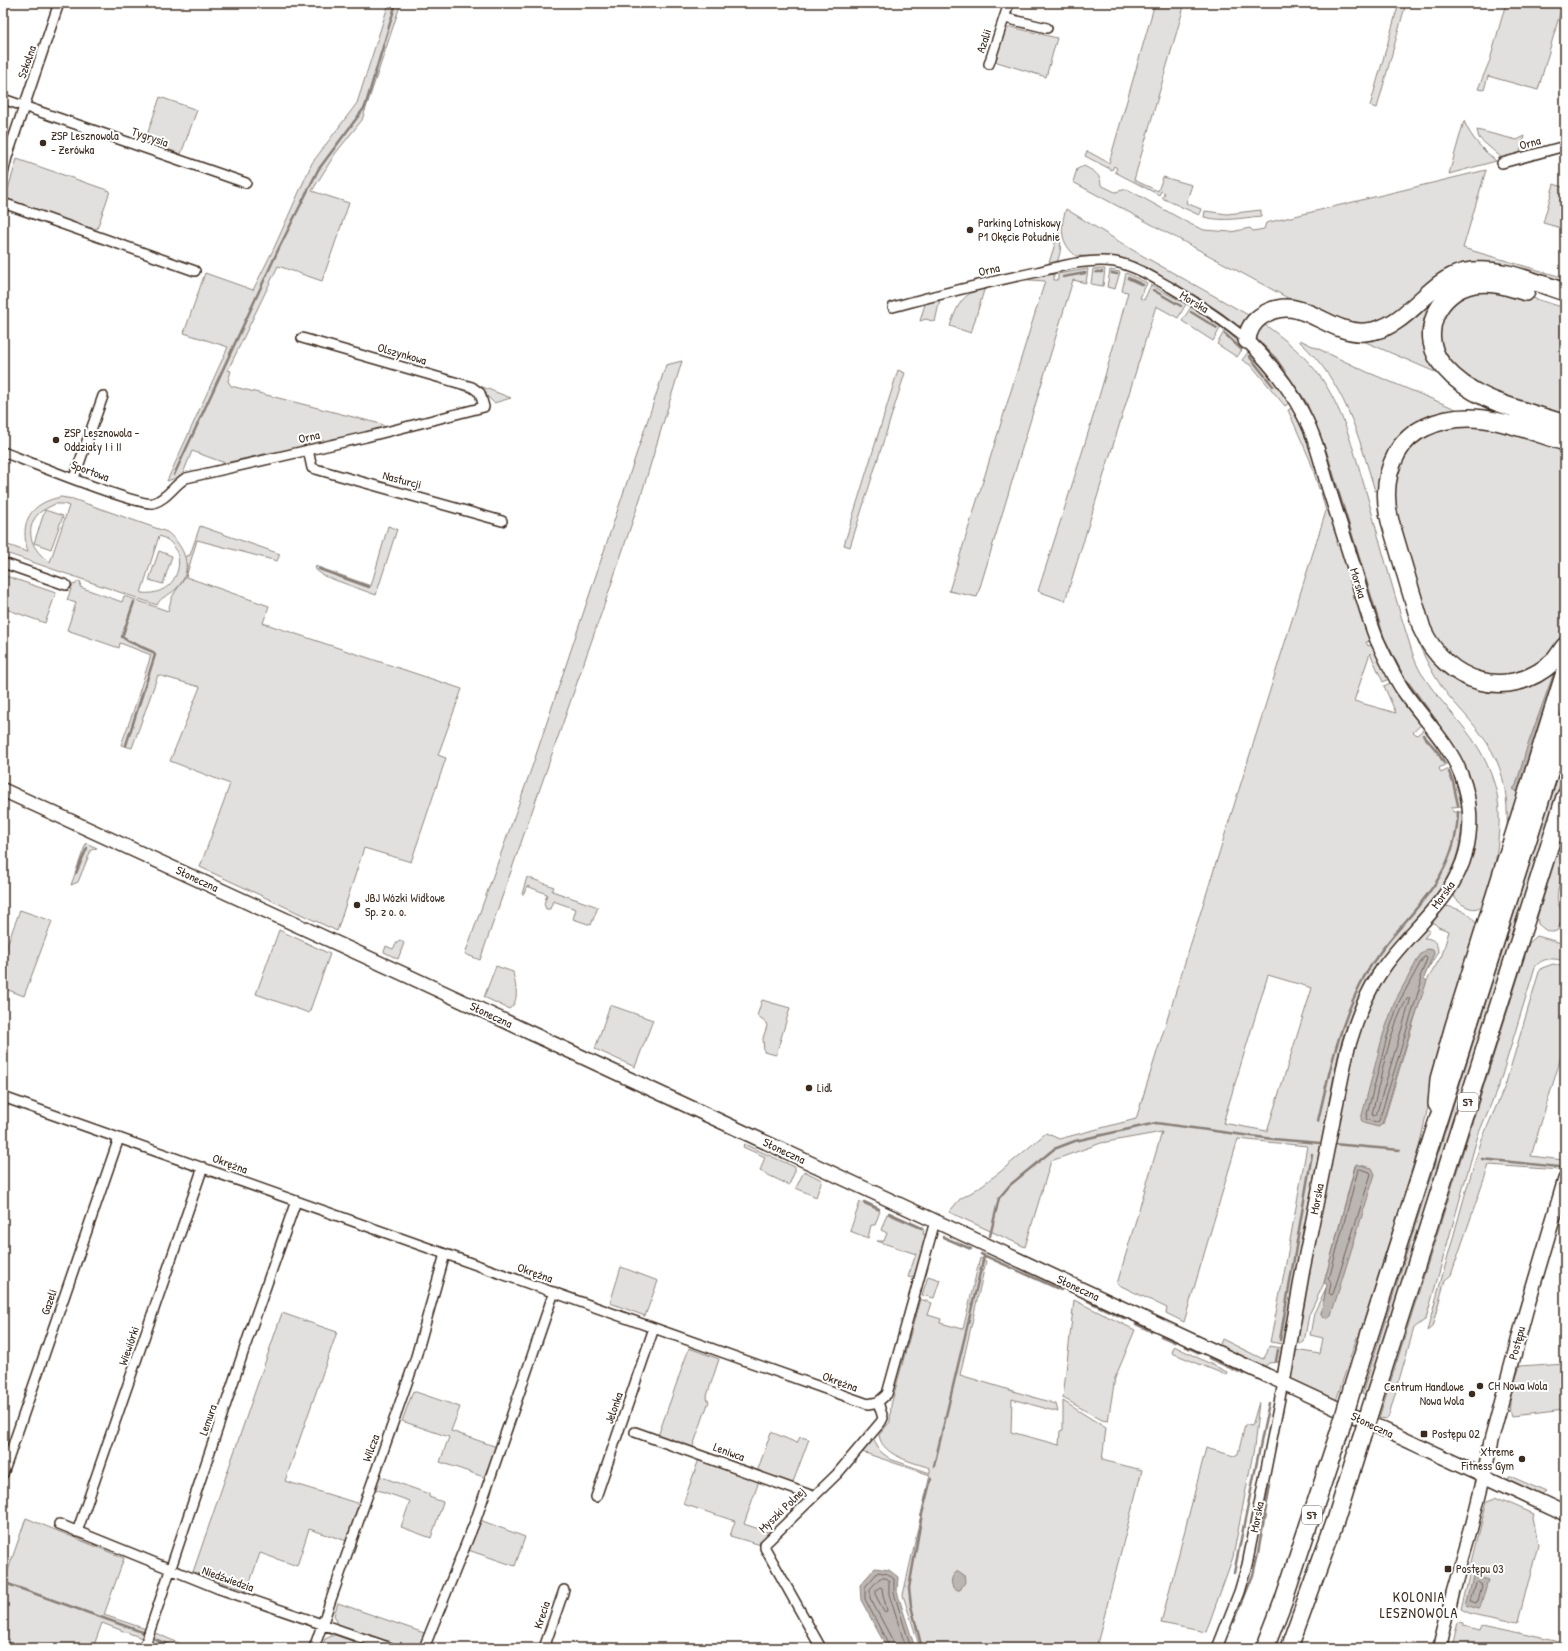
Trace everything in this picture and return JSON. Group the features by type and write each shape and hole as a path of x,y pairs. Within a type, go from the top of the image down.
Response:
{"highway":[{"path":"1247,340 1248,333 1255,320 1264,314 1279,308 1295,308 1305,311 1339,328 1356,333 1376,331 1384,328 1403,316 1445,280 1464,272 1486,271 1500,273 1565,292"},
{"path":"1565,304 1506,286 1474,284 1453,292 1443,302 1434,316 1432,341 1443,367 1462,384 1475,393 1565,424"},
{"path":"1565,442 1502,421 1477,418 1457,418 1438,421 1421,429 1409,438 1400,448 1391,464 1387,478 1386,494 1387,509 1390,521 1426,640 1444,661 1455,671 1479,681 1503,683 1526,678 1540,671 1555,660 1565,646"},
{"path":"1433,1138 1439,1079 1454,1026 1565,672"},
{"name":"S7","path":"1265,1648 1284,1599 1340,1430 1565,723"},
{"name":"S7","path":"1289,1648 1336,1519 1565,797"}],"main road":[{"name":"Morska","path":"1247,340 1273,368 1290,390 1304,416 1321,461 1373,630 1393,673 1403,690 1453,757 1467,792 1470,824 1466,852 1450,889 1385,966 1374,983 1357,1019 1347,1051 1342,1074 1303,1269 1283,1383"},
{"name":"Słoneczna","path":"3,790 408,976 1565,1514"},
{"name":"Postępu","path":"1484,1476 1490,1440 1565,1179"}],"street":[{"name":"Szkolna","path":"3,174 24,106 59,3"},
{"name":"Azalii","path":"989,64 1009,3"},
{"path":"1004,18 1047,28"},
{"name":"Tygrysia","path":"3,99 246,183"},
{"name":"Orna","path":"1502,163 1565,146"},
{"path":"3,203 195,271"},
{"name":"Orna","path":"893,307 983,284 1091,261"},
{"name":"Morska","path":"1091,261 1116,262 1142,272 1216,315 1247,340"},
{"name":"Olszynkowa","path":"302,338 472,387 480,394 484,408"},
{"path":"74,478 103,396"},
{"name":"Orna","path":"146,504 151,504 160,500 180,481 186,478 484,408"},
{"name":"Nasturcji","path":"308,450 312,468 502,521"},
{"name":"Sportowa","path":"3,452 146,504"},
{"path":"3,563 66,585"},
{"name":"Okrężna","path":"3,1097 554,1292 862,1403 868,1404 878,1402"},
{"name":"Gazeli","path":"3,1474 119,1138"},
{"name":"Wiewiórki","path":"77,1532 203,1167"},
{"name":"Lemura","path":"144,1648 251,1329 296,1201"},
{"path":"878,1402 887,1394 935,1221"},
{"name":"Wilcza","path":"314,1648 359,1517 406,1388 419,1348 428,1308 445,1254"},
{"path":"424,1648 473,1526 554,1292"},
{"name":"Jelonka","path":"596,1497 654,1328"},
{"name":"Morska","path":"1217,1648 1239,1592 1247,1565 1283,1383"},
{"name":"Myszki Polnej","path":"821,1648 764,1546 766,1542 845,1465 882,1422 883,1418 878,1402"},
{"name":"Leniwca","path":"635,1432 814,1496"},
{"name":"Postępu","path":"1440,1648 1453,1591 1471,1529 1484,1476"},
{"name":"Niedźwiedzia","path":"59,1524 170,1570 391,1648"},
{"name":"Krecia","path":"544,1648 564,1590"}],"shaded area":[{"path":"389,3 401,3 362,120 335,154 312,191 349,203 322,281 278,266 228,370 231,371 228,381 231,386 381,424 385,427 376,429 379,432 273,454 273,452 225,463 192,451 182,476 167,481 228,347 184,333 205,273 253,290 274,248 312,163 357,103"},
{"path":"1155,3 1185,3 1134,180 1158,191 1163,177 1192,185 1186,203 1201,209 1199,215 1162,198 1165,193 1161,191 1159,195 1115,172 1117,168 1114,166 1112,170 1085,156 1087,151 1109,163"},
{"path":"1399,3 1406,3 1377,108 1370,106"},
{"path":"1506,3 1563,3 1538,90 1488,76 1484,90 1478,89 1490,60"},
{"path":"1011,27 1057,38 1046,77 994,61 1003,31"},
{"path":"160,97 197,110 181,154 145,141"},
{"path":"1464,121 1477,143 1496,161 1449,174"},
{"path":"1477,130 1517,140 1525,136 1519,155 1503,159 1479,138"},
{"path":"17,159 110,191 97,229 81,226 5,199"},
{"path":"1084,166 1098,175 1101,185 1115,192 1127,189 1190,224 1204,230 1231,232 1250,228 1253,231 1264,229 1266,223 1486,170 1463,248 1565,278 1565,287 1488,266 1388,319 1357,327 1299,304 1073,182 1077,169"},
{"path":"1554,184 1565,188 1565,229 1543,223"},
{"path":"1066,209 1136,252 1250,316 1245,326 1238,326 1222,313 1199,298 1141,265 1126,259 1076,256 1064,240 1062,228"},
{"path":"1261,210 1261,216 1240,219 1204,217 1205,211 1227,214"},
{"path":"1059,231 1061,244 1059,256 1056,264 1048,266"},
{"path":"1088,269 1086,283 1073,280 977,597 949,591 1045,281 1017,279 1049,272 1049,275 1054,274 1054,280 1058,280 1058,274"},
{"path":"1093,269 1105,269 1103,286 1091,284"},
{"path":"1110,270 1120,272 1115,289 1107,287"},
{"path":"1126,273 1147,283 1140,298 1144,300 1151,285 1186,304 1178,318 1156,306 1065,601 1038,591 1085,442 1118,330 1128,292 1122,291"},
{"path":"1496,279 1431,314 1449,378 1354,337 1434,295"},
{"path":"985,287 971,333 950,326 955,312 962,301 971,293"},
{"path":"1490,288 1510,291 1565,308 1565,415 1474,384 1445,361 1437,326 1453,299"},
{"path":"940,299 935,322 926,319 920,321 925,304"},
{"path":"1191,307 1221,327 1213,341 1182,321"},
{"path":"1261,322 1278,334 1302,355 1316,371 1330,392 1354,450 1414,658 1421,673 1433,690 1480,750 1493,780 1499,806 1497,847 1491,885 1484,904 1479,908 1472,909 1464,905 1455,898 1454,894 1473,798 1387,653 1327,466 1255,342 1255,335"},
{"path":"1225,330 1244,347 1237,357 1217,344"},
{"path":"1300,340 1367,372 1463,412 1432,417 1378,490 1375,491 1356,430 1348,410 1328,375 1300,342"},
{"path":"1249,351 1278,385 1289,403 1285,406 1252,366 1242,360"},
{"path":"682,361 640,499 608,594 480,960 465,954 533,764 666,365"},
{"path":"898,370 905,373 850,547 844,545"},
{"path":"475,384 511,398 494,403"},
{"path":"1292,408 1306,436 1322,488 1319,489 1310,460 1288,410"},
{"path":"1469,423 1480,424 1565,450 1565,634 1550,656 1524,672 1498,678 1461,667 1430,634 1393,519 1391,475 1420,435"},
{"path":"1325,492 1339,541 1336,542 1337,546 1341,545 1356,594 1352,595 1353,599 1357,598 1371,641 1366,642 1368,646 1372,645 1389,679 1383,682 1370,653 1354,701 1396,713 1384,686 1390,683 1404,704 1421,725 1413,732 1417,735 1424,729 1448,763 1439,768 1441,773 1451,768 1462,806 1452,807 1453,812 1462,812 1462,819 1457,854 1444,883 1423,911 1378,964 1357,1001 1342,1040 1307,1213 1283,1344 1270,1342 1307,1146 1238,1139 1184,1322 1166,1313 1167,1308 1117,1284 1162,1132 1101,1143 1051,1161 1025,1247 949,1212 960,1199 974,1191 1000,1172 1046,1133 1059,1139 1136,1119 1326,511 1321,493","holes":["1268,975 1312,988 1267,1131 1223,1123"]},
{"path":"61,497 73,499 167,532 179,544 183,551 186,567 182,582 157,605 3,552 5,544 28,552 25,532 26,523 35,509 50,500","holes":["55,504 64,504 69,506 50,562 44,558 35,547 32,541 31,527 38,514 44,509","159,536 169,541 176,549 178,570 174,580 166,587 155,592 141,593"]},
{"path":"45,510 63,516 51,549 34,543"},
{"path":"200,526 280,554 277,561 197,540 186,577 269,606 263,623 462,689 438,755 446,758 411,862 364,848 337,931 200,867 230,784 170,761 200,687 158,675 132,748 121,745 151,655 120,643 119,648 67,630 76,603 67,600 73,584 75,585 78,581 81,582 80,587 122,602 124,596 168,611 172,596 185,576 187,568 186,556 190,555"},
{"path":"388,526 397,529 376,595 324,576 316,570 315,566 371,586"},
{"path":"159,551 172,556 163,584 149,580"},
{"path":"3,575 56,593 45,623 3,608"},
{"path":"1415,634 1486,686 1565,660 1509,837 1507,836 1505,787 1496,759 1482,735 1440,685 1422,652"},
{"path":"1565,752 1565,768 1366,1396 1362,1394"},
{"path":"1565,827 1565,862 1557,895 1560,907 1564,912 1558,930 1550,932 1538,924 1537,918"},
{"path":"86,843 97,848 91,850 78,882 71,885"},
{"path":"527,877 554,887 552,891 598,907 591,925 573,919 576,909 553,901 550,909 546,909 544,904 547,894 527,886 524,894 522,894"},
{"path":"1446,906 1465,912 1476,922 1477,927 1433,1084 1419,1147 1359,1337 1357,1337 1336,1401 1293,1381 1290,1375 1295,1350 1320,1354 1323,1338 1310,1335 1314,1313 1326,1288 1321,1314 1355,1166 1324,1283 1309,1315 1304,1342 1300,1344 1295,1343 1351,1048 1380,977 1426,928 1430,931 1424,938 1430,939 1434,942 1437,946 1438,952 1426,972 1434,953 1429,949 1378,1127 1383,1124 1425,984 1442,955 1449,931 1438,927 1431,920 1441,907"},
{"path":"20,910 52,921 24,996 3,988 3,956"},
{"path":"279,930 330,954 309,1013 256,994"},
{"path":"1537,936 1565,944 1565,961 1548,959 1541,961 1535,967 1499,1085 1478,1135 1426,1319 1414,1328 1389,1415 1387,1419 1379,1418 1529,943"},
{"path":"400,940 404,943 398,959 384,952 386,946 393,949"},
{"path":"1553,964 1565,967 1565,1044 1531,1156 1563,1160 1560,1170 1489,1165 1451,1275 1445,1280 1432,1327 1427,1331 1482,1139 1505,1086 1539,972 1542,968"},
{"path":"496,966 513,972 516,997 513,1006 509,1009 484,997"},
{"path":"762,1000 790,1008 776,1055 764,1052 763,1038 767,1026 766,1023 757,1016"},
{"path":"610,1005 653,1020 635,1067 595,1049"},
{"path":"744,1144 795,1167 795,1171 789,1185 760,1171 765,1157 743,1147"},
{"path":"804,1171 822,1180 816,1197 796,1188"},
{"path":"860,1202 880,1211 875,1225 871,1225 868,1238 850,1231"},
{"path":"887,1214 924,1230 923,1234 926,1235 915,1274 911,1278 908,1277 916,1254 877,1241 884,1241 887,1233 881,1230"},
{"path":"980,1258 986,1261 960,1375 1056,1404 1058,1412 1012,1399 1011,1432 1059,1445 1060,1431 1063,1430 1063,1401 1106,1428 1102,1460 1142,1470 1096,1648 920,1648 903,1595 930,1475 862,1452 873,1439 880,1451 890,1459 930,1473 930,1468 892,1453 881,1442 879,1435 890,1422 891,1405 920,1299 932,1303 928,1315 941,1319 940,1323 963,1329"},
{"path":"621,1267 658,1281 645,1316 610,1303"},
{"path":"928,1276 940,1280 934,1298 922,1295"},
{"path":"1074,1300 1135,1330 1115,1378 1108,1421 1102,1420 1063,1398"},
{"path":"282,1313 337,1332 285,1481 360,1504 347,1541 309,1529 297,1566 260,1553 247,1591 193,1572"},
{"path":"1222,1339 1263,1359 1269,1346 1282,1348 1279,1362 1269,1363 1264,1367 1219,1347"},
{"path":"1174,1346 1227,1372 1226,1375 1172,1353"},
{"path":"689,1348 719,1359 706,1399 709,1401 692,1449 658,1436"},
{"path":"1565,1363 1565,1410 1511,1416 1511,1399 1520,1366"},
{"path":"413,1391 460,1407 451,1431 497,1447 484,1477 440,1462 449,1437 402,1421"},
{"path":"1259,1402 1254,1448 1233,1557 1206,1632 1161,1623 1206,1448 1234,1456 1238,1454 1245,1425 1252,1426"},
{"path":"771,1432 797,1443 800,1437 809,1439 792,1485 757,1472"},
{"path":"699,1459 759,1481 744,1524 768,1532 774,1531 761,1545 730,1536 735,1521 683,1504"},
{"path":"379,1476 429,1494 429,1497 443,1502 431,1538 401,1527 410,1501 375,1489"},
{"path":"1508,1476 1546,1492 1542,1495 1507,1479"},
{"path":"1495,1497 1534,1514 1533,1518 1538,1544 1518,1622 1516,1623 1469,1612 1461,1608 1487,1500"},
{"path":"26,1518 124,1558 104,1615 146,1629 142,1638 102,1623 93,1648 3,1648 3,1576 6,1576"},
{"path":"480,1520 525,1537 515,1566 468,1550"},
{"path":"338,1603 427,1634 421,1644 415,1648 398,1647 387,1644 338,1624 334,1615"},
{"path":"1458,1622 1463,1623 1463,1626 1479,1630 1481,1625 1565,1643 1565,1648 1452,1648"},
{"path":"153,1632 190,1648 169,1648 155,1644 150,1641"},
{"path":"334,1635 372,1648 322,1648 325,1639"}],"water":[{"path":"1556,667 1560,667 1519,793 1513,789 1516,785 1527,747"},
{"path":"1427,949 1433,950 1434,953 1424,978 1427,981 1410,1031 1382,1124 1378,1127 1363,1123 1361,1119 1383,1035 1395,1001 1420,955"},
{"path":"1356,1164 1372,1168 1375,1174 1331,1315 1327,1318 1322,1317 1321,1314 1327,1284 1324,1283"},
{"path":"875,1568 889,1570 898,1577 897,1592 915,1648 887,1648 861,1600 860,1585"},
{"path":"958,1571 964,1575 965,1582 960,1590 955,1590 951,1582 952,1577"},
{"path":"1473,1576 1488,1580 1480,1608 1466,1604"}],"waterway":[{"path":"174,475 279,248 318,170 365,107 396,3"},
{"path":"1096,272 1102,272"},
{"path":"1063,277 1085,273"},
{"path":"1112,273 1117,274"},
{"path":"1128,278 1143,285"},
{"path":"1153,290 1181,306"},
{"path":"1191,312 1217,328"},
{"path":"1225,334 1241,349"},
{"path":"1262,345 1276,359 1306,403 1326,452 1384,639 1403,676 1437,722"},
{"path":"1249,356 1273,386"},
{"path":"319,569 369,587"},
{"path":"126,745 155,655 153,652 122,637 134,602"},
{"path":"1423,735 1437,751 1444,763"},
{"path":"1449,772 1453,782 1458,805"},
{"path":"1318,1121 1336,1048 1348,1012 1356,994 1364,977 1377,956 1423,901 1436,882 1447,862 1455,839 1458,812"},
{"path":"76,873 87,848"},
{"path":"990,1236 999,1198 1010,1185 1054,1149 1075,1141 1156,1123 1273,1139 1320,1143"},
{"path":"1333,1144 1400,1150"},
{"path":"1280,1340 1312,1154"},
{"path":"1482,1159 1559,1167"},
{"path":"864,1202 879,1209"},
{"path":"889,1213 922,1228"},
{"path":"943,1237 971,1249"},
{"path":"981,1254 1061,1290"},
{"path":"934,1466 984,1256"},
{"path":"1088,1301 1126,1319"},
{"path":"1136,1324 1151,1331"},
{"path":"1161,1336 1175,1342"},
{"path":"1185,1346 1200,1353"},
{"path":"1276,1361 1278,1350"},
{"path":"1209,1358 1244,1374"},
{"path":"1234,1573 1269,1403"},
{"path":"922,1648 911,1606 909,1588 922,1514 931,1479"},
{"path":"1234,1622 1253,1575 1270,1485"},
{"path":"5,1583 145,1633"},
{"path":"155,1639 175,1648"},
{"path":"1433,1648 1434,1641"}],"place":[{"name":"ZSP Lesznowola - Zerówka","path":"43,143"},
{"name":"Parking Lotniskowy P1 Okęcie Południe","path":"970,230"},
{"name":"ZSP Lesznowola - Oddziały I i II","path":"56,440"},
{"name":"JBJ Wózki Widłowe Sp. z o. o.","path":"357,905"},
{"name":"Lidl","path":"809,1088"},
{"name":"CH Nowa Wola","path":"1480,1386"},
{"name":"Centrum Handlowe Nowa Wola","path":"1472,1394"},
{"name":"Postępu 02","path":"1424,1434"},
{"name":"Xtreme Fitness Gym","path":"1522,1459"},
{"name":"Postępu 03","path":"1448,1569"}],"district":[{"name":"KOLONIA LESZNOWOLA","path":"1419,1606"}]}
